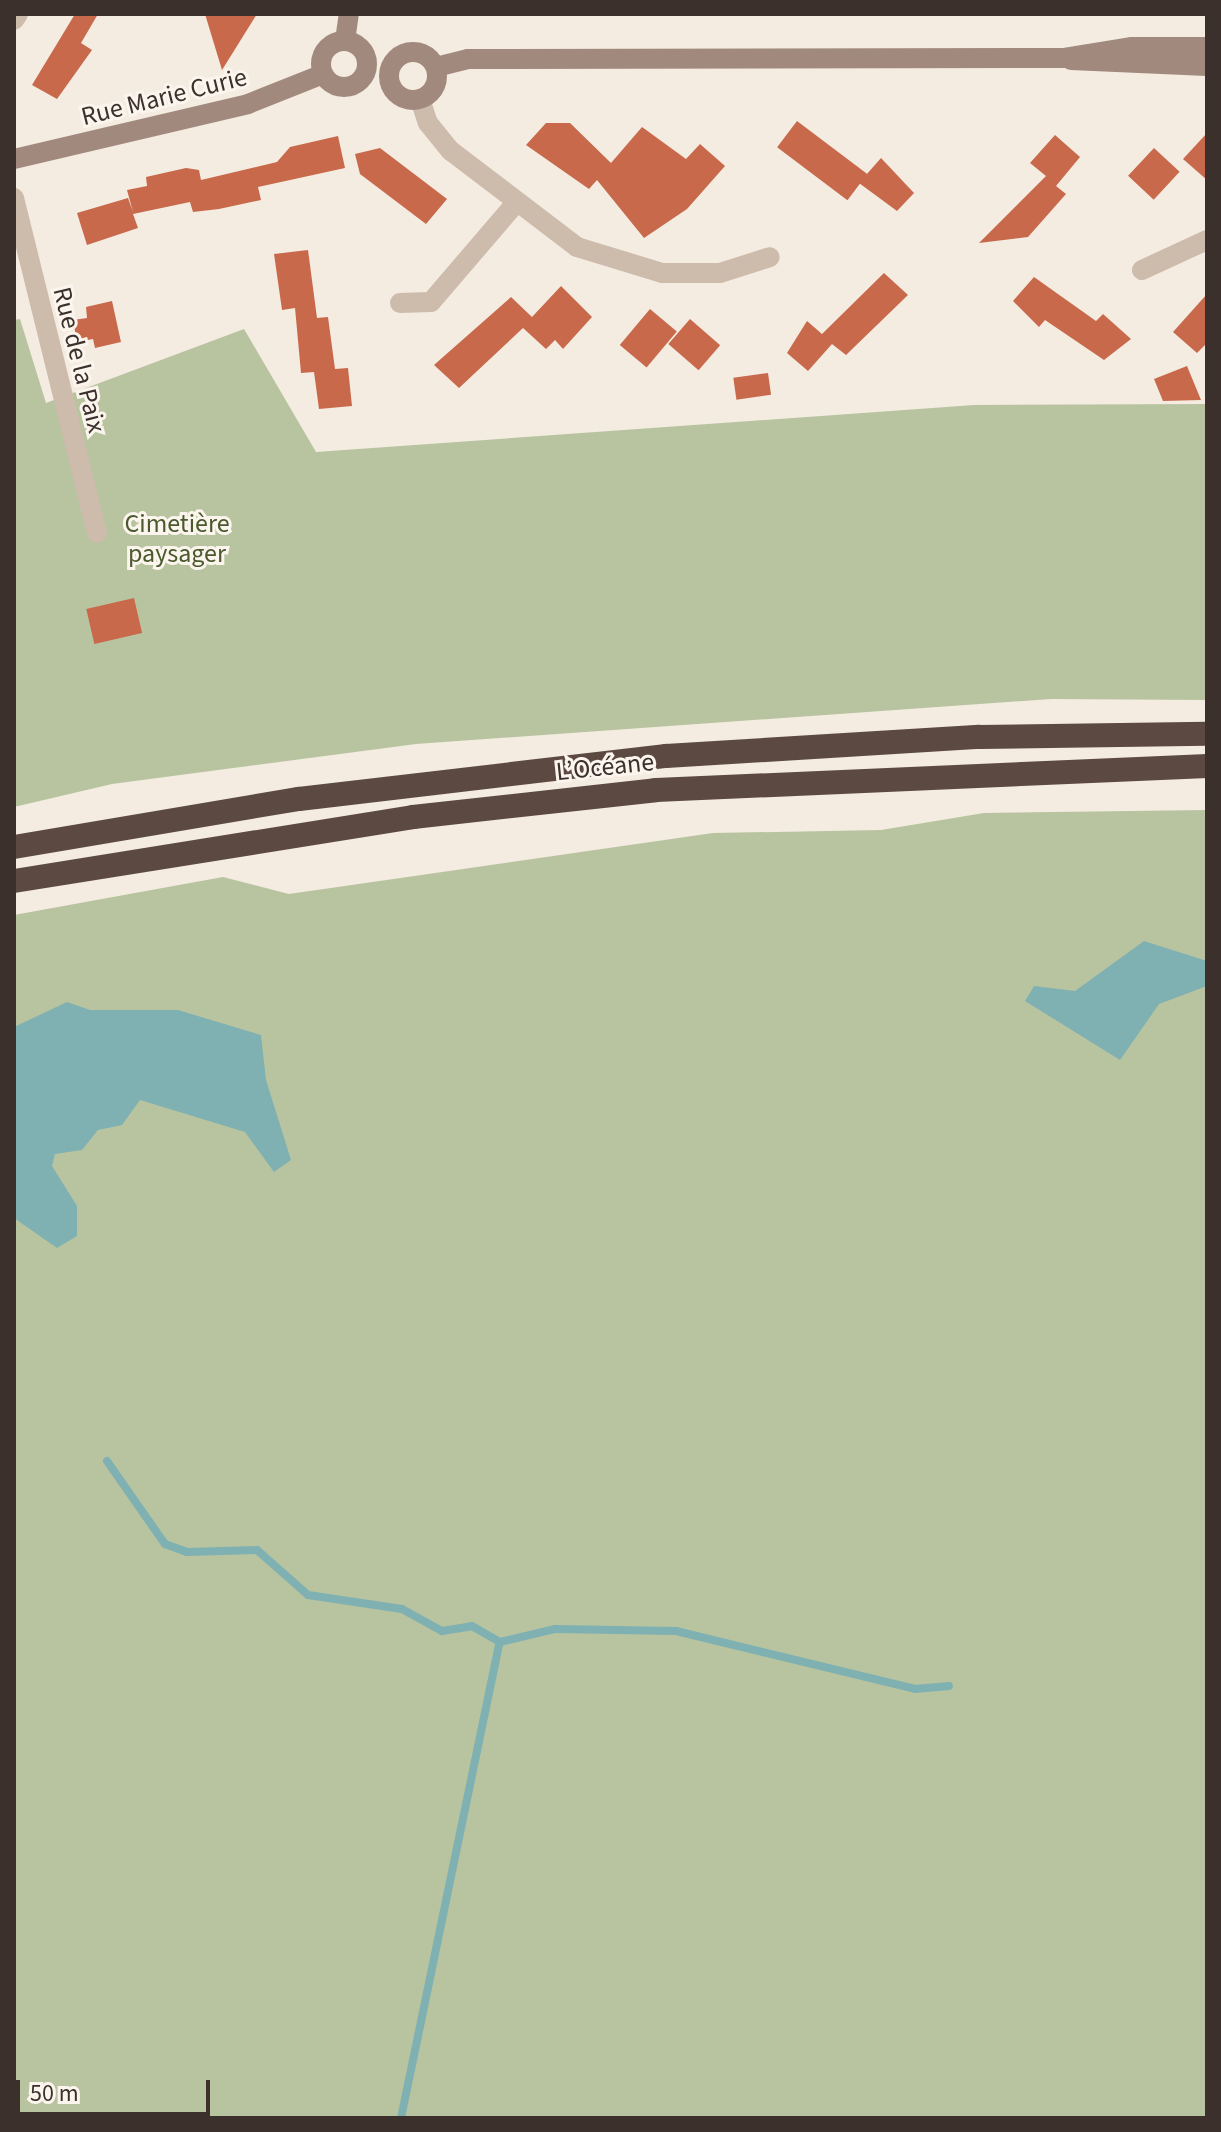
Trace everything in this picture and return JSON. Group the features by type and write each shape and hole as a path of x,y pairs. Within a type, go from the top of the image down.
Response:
{"highway":[{"name":"L’Océane","path":"14,847 341,793 666,756 979,737 1207,734"},
{"name":"L’Océane","path":"14,881 413,817 656,790 1207,766"}],"main road":[{"path":"349,14 353,45 366,72 356,84"},
{"path":"353,45 400,56 420,53 436,67 433,90 420,99 392,89 356,84 341,87 323,74 325,52 353,45"},
{"path":"1063,58 1145,46 1207,47"},
{"path":"392,89 389,75 400,56"},
{"path":"436,67 468,59 1063,58 1207,66"},
{"name":"Rue Marie Curie","path":"14,159 248,104 323,74"}],"street":[{"path":"14,20 18,14"},
{"path":"420,99 438,137 516,203 577,247 662,273 720,273 770,257"},
{"name":"Rue de la Paix","path":"14,198 97,533"},
{"path":"400,303 431,302 516,203"},
{"path":"1142,270 1207,240"}],"green space":[{"name":"Cimetière paysager","path":"20,319 46,403 244,329 316,452 974,405 1207,404 1207,700 1051,699 416,744 112,784 14,807 14,320"},
{"path":"1207,810 1207,2118 14,2118 14,915 223,877 289,894 713,833 881,830 984,813"}],"water":[{"path":"1144,941 1207,961 1207,986 1159,1004 1120,1060 1025,1001 1034,986 1075,991"},
{"path":"67,1002 90,1010 178,1010 261,1035 266,1080 291,1160 274,1172 245,1132 140,1100 122,1125 98,1130 82,1150 55,1154 52,1166 77,1206 77,1236 57,1248 14,1218 14,1027"}],"building":[{"path":"75,14 98,14 81,43 92,50 57,99 32,85"},
{"path":"205,14 257,14 222,70"},
{"path":"797,121 867,174 847,200 777,147"},
{"path":"546,123 570,123 611,163 642,127 686,159 700,144 725,166 687,209 644,238 597,180 589,189 526,145"},
{"path":"1207,133 1207,180 1183,159"},
{"path":"1055,135 1080,157 1056,186 1066,194 1028,237 979,243 1046,176 1030,163"},
{"path":"338,136 345,168 258,187 261,200 193,212 190,202 133,214 138,228 87,245 77,213 128,198 133,212 127,190 147,186 146,177 186,168 199,170 201,180 277,162 290,147"},
{"path":"380,148 447,199 426,224 360,174 355,154"},
{"path":"1154,148 1180,172 1154,200 1128,176"},
{"path":"881,158 914,193 897,211 859,183"},
{"path":"308,250 317,318 328,317 335,369 348,368 352,406 319,409 314,372 301,373 295,308 282,310 274,254"},
{"path":"884,273 908,295 846,355 832,344 808,371 787,353 807,321 822,334"},
{"path":"1034,277 1096,321 1103,314 1131,339 1104,360 1045,320 1039,327 1013,301"},
{"path":"561,286 592,317 563,349 555,340 546,349 523,328 459,388 434,365 511,297 532,317"},
{"path":"1207,294 1207,343 1197,353 1173,332"},
{"path":"112,301 121,342 95,348 93,339 77,342 73,320 87,318 86,307"},
{"path":"650,309 677,331 647,368 620,345"},
{"path":"690,319 720,345 699,370 668,344"},
{"path":"1187,366 1201,400 1163,401 1154,379"},
{"path":"768,373 771,395 736,400 733,378"},
{"path":"134,598 142,633 94,644 86,609"}],"waterway":[{"path":"107,1461 165,1544 187,1552 257,1550 308,1595 402,1609 442,1631 472,1626 500,1642"},
{"path":"401,2118 500,1642 555,1629 676,1631 915,1689 949,1686"}]}
